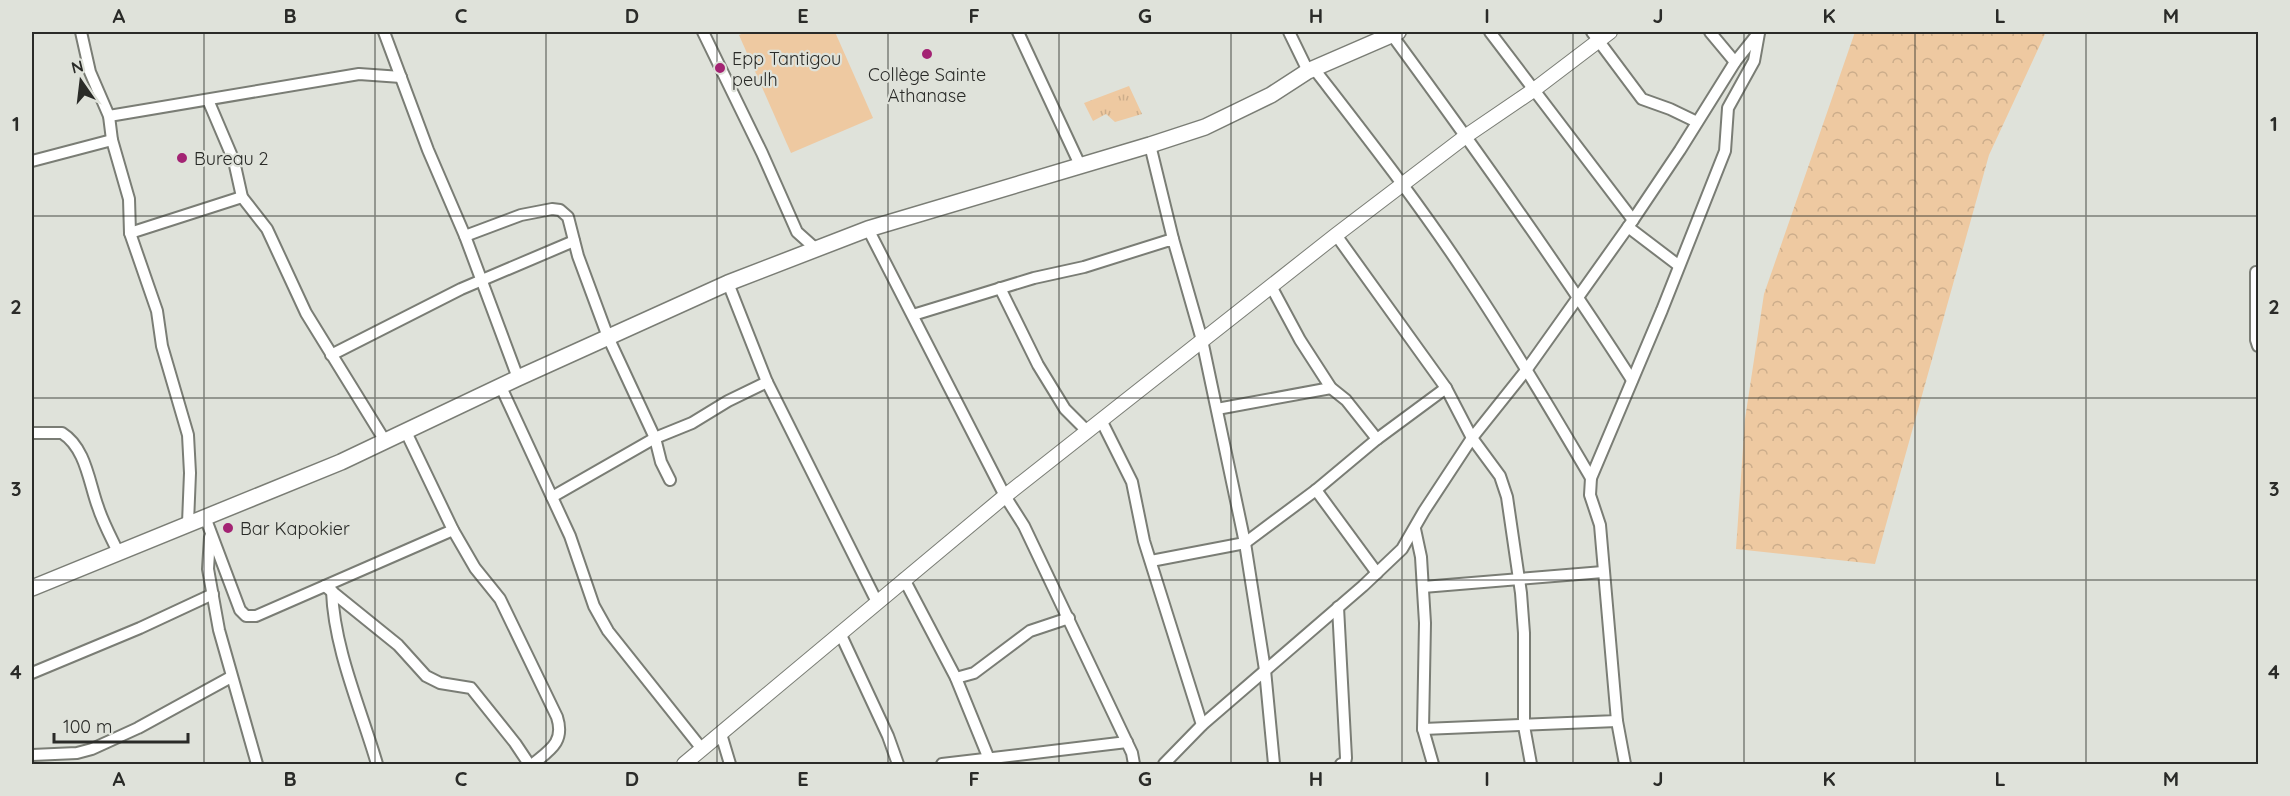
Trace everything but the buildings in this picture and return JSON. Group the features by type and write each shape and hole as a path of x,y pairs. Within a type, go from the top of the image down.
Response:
{"main road":[{"path":"32,588 340,462 728,283 868,229 1150,145 1220,121 1312,71 1395,33"}],"street":[{"path":"81,32 90,72 109,116 112,140 129,199 129,233 157,312 162,346 188,435 190,473 188,523"},
{"path":"384,32 428,150 465,236 518,378"},
{"path":"703,32 762,153 797,232 816,249"},
{"path":"1018,32 1080,165"},
{"path":"1288,32 1312,71 1403,184 1464,271 1527,369 1591,478"},
{"path":"1490,32 1535,89 1631,224 1678,265"},
{"path":"684,765 904,579 1087,431 1336,235 1466,136 1535,89 1595,36 1610,32"},
{"path":"1710,32 1735,62"},
{"path":"1164,765 1202,725 1338,608 1402,549 1472,438 1527,369 1631,224 1735,62 1759,32"},
{"path":"1625,765 1617,721 1600,525 1590,495 1591,478 1662,310 1725,151 1728,108 1754,61 1759,32"},
{"path":"1395,33 1578,296 1632,380"},
{"path":"1595,36 1642,99 1697,122"},
{"path":"109,116 359,74 401,77"},
{"path":"208,100 234,161 242,197 267,229 306,313 385,441"},
{"path":"32,161 112,140"},
{"path":"1150,145 1202,340 1245,543 1265,670 1274,765"},
{"path":"129,233 242,197"},
{"path":"465,236 521,215 552,209 560,210 568,217 574,241 608,337 655,438 661,462 670,480"},
{"path":"868,229 1005,496 1024,526 1127,742 1134,765"},
{"path":"1336,235 1446,388 1472,438 1500,476 1507,497 1519,579 1524,633 1524,726 1531,765"},
{"path":"913,315 1000,288 1084,267 1173,238"},
{"path":"331,355 481,281 574,241"},
{"path":"2256,272 2256,340 2259,346"},
{"path":"728,283 767,382 877,602"},
{"path":"1271,286 1300,340 1331,388 1346,400 1377,439"},
{"path":"1000,288 1038,365 1065,410 1087,431"},
{"path":"552,497 655,438 692,423 728,401 767,382"},
{"path":"501,387 570,536 594,606 603,624 702,749"},
{"path":"1217,409 1331,388"},
{"path":"1151,561 1245,543 1446,388"},
{"path":"1101,420 1132,482 1151,561 1202,725"},
{"path":"328,589 398,645 426,676 440,682 471,688 531,765 557,741 560,728 500,599 476,568 453,530 406,432"},
{"path":"32,433 62,433 75,446 85,467 98,510 119,554"},
{"path":"1316,490 1377,573"},
{"path":"205,517 240,610 246,616 256,616 328,589 453,530"},
{"path":"1415,529 1421,557 1425,623 1423,729 1433,757 1433,765"},
{"path":"210,533 208,569 213,594 231,677 257,765"},
{"path":"1423,587 1603,572"},
{"path":"904,579 956,678 989,761"},
{"path":"328,589 343,656 377,765"},
{"path":"32,673 140,628 213,594"},
{"path":"1338,608 1344,764"},
{"path":"956,678 974,673 1030,631 1069,618"},
{"path":"840,633 888,736 898,765"},
{"path":"32,755 77,753 92,749 138,728 231,677"},
{"path":"1423,729 1617,721"},
{"path":"721,734 730,765"},
{"path":"942,765 989,761 1127,742"}],"green space":[{"path":"746,32 835,32 873,118 791,153 739,35"},
{"path":"1855,32 2046,32 1989,155 1875,564 1736,549 1745,419 1764,294"},
{"path":"1129,86 1142,114 1115,122 1106,114 1093,121 1084,103"}],"place":[{"name":"Collège Sainte Athanase","path":"927,54"},
{"name":"Epp Tantigou peulh","path":"720,68"},
{"name":"Bureau 2","path":"182,158"},
{"name":"Bar Kapokier","path":"228,528"}]}
